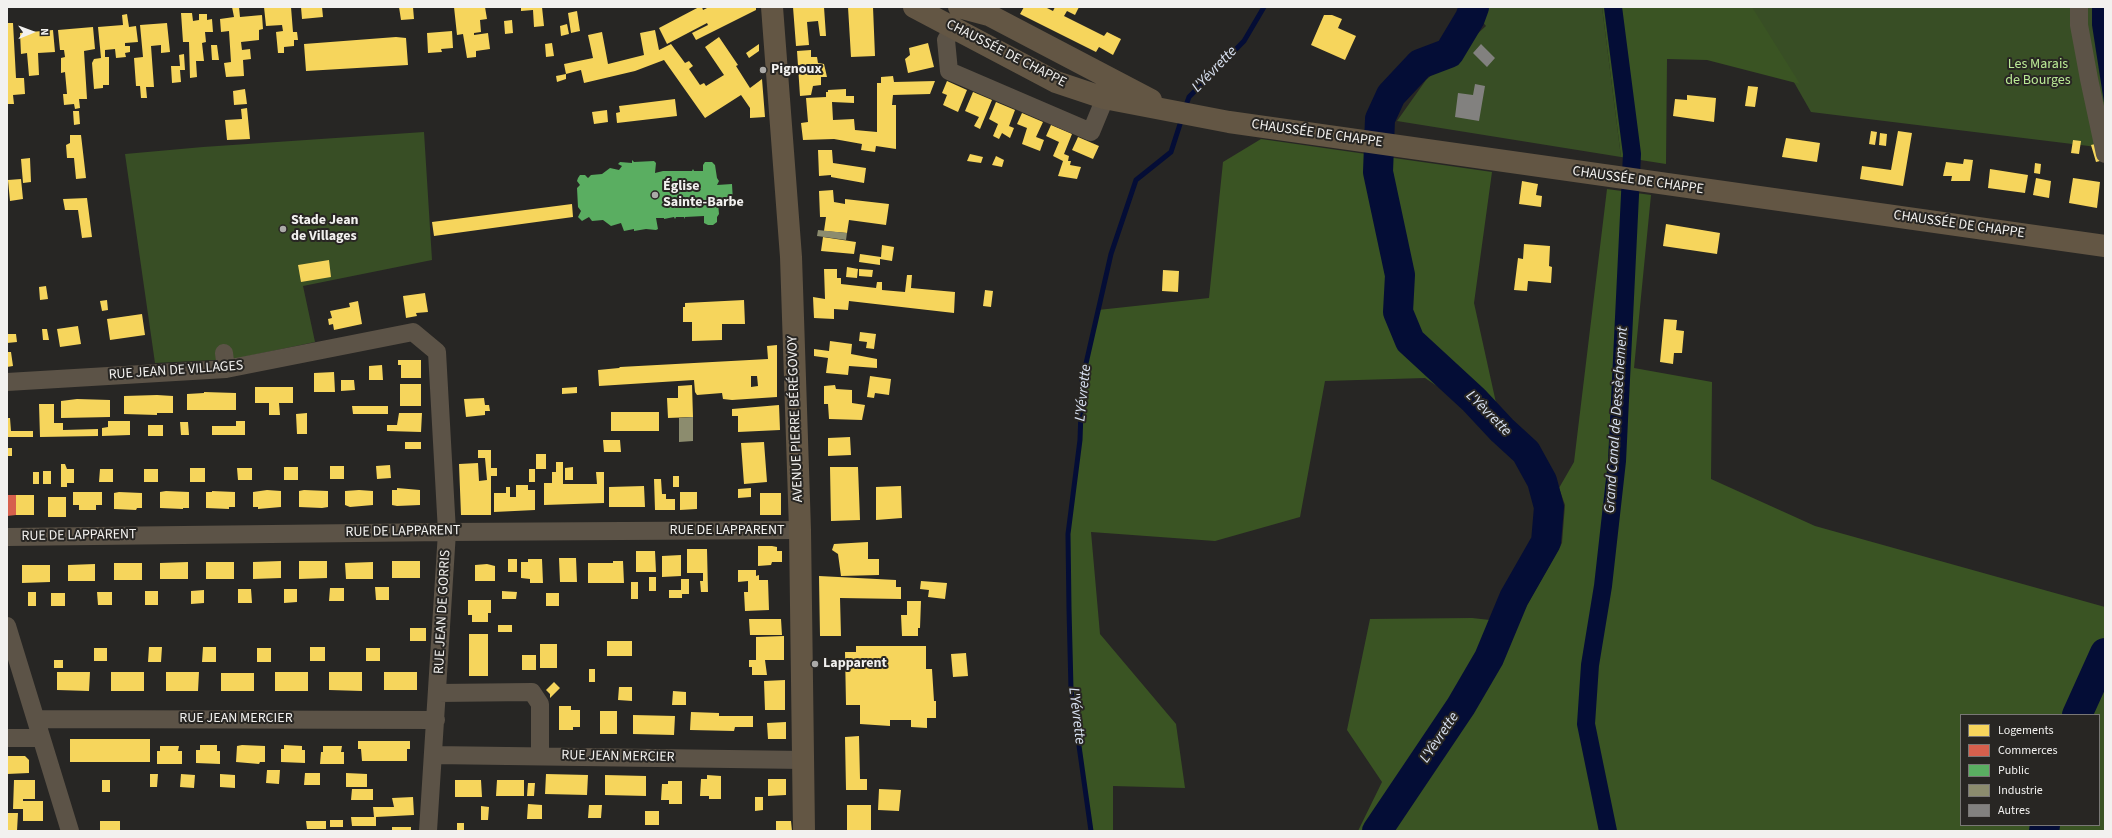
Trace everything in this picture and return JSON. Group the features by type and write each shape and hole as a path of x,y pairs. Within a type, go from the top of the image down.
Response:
{"main road":[{"name":"AVENUE PIERRE BÉRÉGOVOY","path":"772,7 791,249 800,530 804,831"},
{"name":"CHAUSSÉE DE CHAPPE","path":"914,7 1056,82 1108,89 1172,110 1203,118 1397,145 1655,184 2105,246"},
{"name":"CHAUSSÉE DE CHAPPE","path":"958,7 984,11 1108,89"}],"street":[{"path":"2079,7 2079,25 2087,71 2105,154"},
{"path":"953,28 946,40 949,71 1091,132 1108,89"},
{"name":"RUE JEAN DE VILLAGES","path":"7,382 225,361 413,332"},
{"name":"RUE JEAN DE GORRIS","path":"413,332 437,352 447,532 438,693 432,755 428,831"},
{"name":"RUE DE LAPPARENT","path":"7,537 800,530"},
{"path":"7,626 15,676 36,718 70,831"},
{"path":"438,693 532,692 540,704 540,756"},
{"name":"RUE JEAN MERCIER","path":"36,718 436,720"},
{"path":"7,738 41,738"},
{"name":"RUE JEAN MERCIER","path":"432,755 804,760"}],"green space":[{"path":"1470,7 1602,7 1621,157 1397,121 1426,80 1486,26"},
{"path":"1602,7 1752,7 1800,84 1707,60 1667,59 1666,164 1621,157"},
{"name":"Les Marais de Bourges","path":"1751,7 2105,7 2105,148 1811,112"},
{"name":"Stade Jean de Villages","path":"424,132 432,260 303,286 315,342 234,359 155,363 125,154 203,147"},
{"path":"1261,139 1492,172 1474,303 1502,430 1425,378 1325,381 1300,517 1215,541 1091,532 1100,634 1176,724 1185,788 1113,786 1113,831 1091,831 1071,689 1068,534 1080,440 1082,381 1098,310 1209,298 1223,162"},
{"path":"1607,189 1651,195 1634,368 1712,382 1711,479 1815,526 2105,607 2105,831 1358,831 1382,782 1347,730 1370,619 1472,618 1517,623 1562,543 1565,505 1559,488 1574,462"}],"water":[{"path":"2092,7 2105,7 2105,109 2092,25"}],"building: Logements":[{"path":"232,7 239,7 240,17 262,15 263,29 259,30 259,40 241,42 242,50 250,49 251,59 243,60 244,76 226,77 224,63 231,62 229,31 221,32 220,19 234,17"},
{"path":"264,7 291,7 293,32 297,32 298,40 294,40 294,46 284,47 284,53 278,53 276,32 283,31 282,25 266,26"},
{"path":"301,7 322,7 323,17 302,19"},
{"path":"399,7 413,7 414,19 401,20"},
{"path":"454,7 485,7 487,19 480,20 481,32 474,33 474,35 488,33 490,49 476,51 476,57 467,58 463,34 457,35"},
{"path":"521,7 542,7 544,26 534,27 533,10 521,11"},
{"path":"699,7 702,7 703,10 709,7 756,7 756,10 696,40 692,33 708,25 707,23 667,44 659,28"},
{"path":"793,7 824,7 826,36 820,36 818,21 807,22 809,45 796,46"},
{"path":"848,7 873,7 875,56 851,57"},
{"path":"1024,7 1045,7 1053,11 1055,7 1079,7 1075,15 1067,11 1064,16 1104,36 1107,32 1121,39 1113,55 1099,47 1096,52 1020,14"},
{"path":"577,11 580,31 571,33 568,13"},
{"path":"181,13 192,13 193,21 199,20 199,14 207,14 207,20 212,19 213,32 205,32 206,42 202,43 204,61 196,61 197,77 190,78 189,42 183,42"},
{"path":"127,14 129,27 136,26 138,42 125,43 125,46 130,46 130,52 125,53 126,57 116,58 115,49 105,50 105,57 109,57 109,85 103,85 103,88 94,89 92,63 94,59 101,58 98,27 123,25 122,15"},
{"path":"1324,15 1332,15 1342,19 1338,28 1356,36 1345,60 1311,45"},
{"path":"512,20 513,33 505,34 504,21"},
{"path":"7,23 13,23 16,78 24,78 25,94 13,95 14,104 7,104"},
{"path":"167,23 170,52 161,53 161,45 151,46 154,87 146,87 147,98 141,98 140,86 136,86 134,58 143,57 140,25"},
{"path":"567,24 569,34 561,36 560,26"},
{"path":"93,27 95,49 84,51 87,99 79,99 80,108 75,109 74,104 64,105 63,94 67,94 65,72 61,73 61,58 65,57 64,50 60,50 58,30"},
{"path":"53,30 55,52 38,53 39,75 29,76 27,53 21,54 20,33"},
{"path":"655,30 659,50 671,44 685,63 689,61 693,66 689,69 700,85 704,83 706,86 724,75 705,47 719,37 738,65 736,66 750,88 762,79 765,117 750,118 750,108 741,95 705,118 664,60 635,71 584,83 581,70 566,74 564,64 593,58 588,35 602,32 608,64 644,55 640,33"},
{"path":"452,31 453,48 441,49 442,52 428,53 427,33"},
{"path":"396,37 406,38 408,65 306,71 304,44"},
{"path":"552,43 554,56 546,57 545,44"},
{"path":"928,43 934,67 908,73 905,59 910,55 909,48"},
{"path":"759,44 759,51 749,58 746,53"},
{"path":"211,45 217,45 219,60 212,60"},
{"path":"811,50 811,57 817,57 818,63 824,64 827,77 821,77 821,85 813,86 811,95 800,96 797,51"},
{"path":"184,54 185,70 180,70 181,82 172,83 171,66 180,66 179,55"},
{"path":"566,74 566,79 557,82 556,76"},
{"path":"893,76 894,82 935,81 930,94 893,95 892,105 896,105 896,149 876,146 875,152 861,150 862,144 834,139 803,140 801,123 808,122 806,98 826,97 826,92 828,92 828,90 846,89 846,96 854,96 854,103 832,102 833,120 854,119 855,130 877,132 877,83 881,83 881,77"},
{"path":"947,81 967,90 958,112 943,105 947,95 942,93"},
{"path":"1748,86 1758,87 1755,107 1745,106"},
{"path":"245,89 247,104 234,105 233,91"},
{"path":"973,92 992,100 980,129 974,126 979,117 965,111"},
{"path":"1687,95 1716,98 1714,122 1673,116 1675,99 1687,100"},
{"path":"675,99 677,116 617,123 616,113 620,112 619,106"},
{"path":"996,102 1015,110 1009,126 1014,128 1010,138 1002,133 999,139 993,136 998,124 989,119"},
{"path":"247,108 250,139 227,140 225,120 242,119 241,109"},
{"path":"607,110 608,122 594,124 592,112"},
{"path":"73,111 79,111 80,124 74,125"},
{"path":"1022,113 1043,122 1036,137 1044,140 1040,151 1022,144 1027,128 1017,124"},
{"path":"1051,125 1072,134 1064,154 1069,156 1068,161 1071,161 1070,165 1081,167 1077,179 1058,176 1063,161 1053,156 1059,142 1046,136"},
{"path":"1871,131 1877,132 1875,145 1869,144"},
{"path":"1898,131 1912,133 1903,186 1860,179 1862,166 1891,170"},
{"path":"1880,133 1887,134 1886,146 1879,145"},
{"path":"70,135 81,135 86,178 76,179 74,158 67,158 66,145 70,143"},
{"path":"1078,137 1099,146 1093,159 1072,150"},
{"path":"1786,138 1820,143 1817,162 1782,157"},
{"path":"2073,140 2081,141 2079,154 2071,153"},
{"path":"2099,143 2104,160 2096,162 2091,145"},
{"path":"818,150 832,150 833,163 866,168 864,183 831,177 831,175 819,176"},
{"path":"970,154 983,157 981,163 967,161"},
{"path":"996,156 1004,160 1002,167 992,165"},
{"path":"30,158 31,182 23,183 21,159"},
{"path":"1964,159 1973,160 1970,181 1951,181 1952,176 1943,176 1946,162 1963,164"},
{"path":"2035,163 2041,164 2040,174 2034,173"},
{"path":"1990,169 2028,175 2025,193 1988,188"},
{"path":"2036,178 2051,181 2049,198 2033,195"},
{"path":"2073,178 2100,182 2097,208 2069,203"},
{"path":"21,179 23,199 10,201 8,180"},
{"path":"1522,181 1538,184 1536,195 1542,196 1541,207 1519,204"},
{"path":"833,190 834,202 845,204 845,199 889,204 886,225 849,220 847,233 824,231 826,217 820,217 819,191"},
{"path":"87,198 92,237 82,238 78,210 65,210 63,199"},
{"path":"572,204 573,217 434,236 432,222"},
{"path":"1666,224 1720,233 1717,254 1663,246"},
{"path":"823,237 856,242 854,254 821,251"},
{"path":"1524,244 1550,246 1549,266 1552,267 1551,283 1528,281 1527,291 1514,290 1518,258 1523,259"},
{"path":"882,245 894,247 892,261 880,259 880,265 859,262 860,254 881,257"},
{"path":"329,260 331,277 301,282 298,265"},
{"path":"847,267 858,269 857,278 846,277"},
{"path":"824,269 837,269 837,278 841,278 841,284 876,288 877,282 882,282 882,290 905,292 907,275 912,275 911,288 955,292 954,313 849,301 848,310 834,309 834,319 814,318 813,297 825,299"},
{"path":"859,269 873,270 872,277 859,276"},
{"path":"1163,270 1179,271 1178,292 1162,291"},
{"path":"46,286 48,299 40,300 39,287"},
{"path":"985,290 993,291 991,307 983,306"},
{"path":"425,293 428,312 416,313 417,316 406,318 403,296"},
{"path":"107,300 108,310 102,311 100,301"},
{"path":"744,300 745,324 722,324 722,340 692,341 692,322 683,322 683,307 685,307 685,303"},
{"path":"358,301 362,324 334,330 333,324 329,325 328,319 332,318 330,311 350,307 349,303"},
{"path":"142,314 145,335 110,340 107,319"},
{"path":"1664,319 1677,320 1676,330 1684,331 1682,353 1674,353 1673,364 1660,362"},
{"path":"78,326 81,344 60,347 57,329"},
{"path":"42,329 47,329 49,340 43,340"},
{"path":"860,332 876,334 874,349 866,348 867,342 859,341"},
{"path":"7,334 16,334 17,342 7,343"},
{"path":"830,341 852,344 851,354 877,359 877,368 849,366 848,375 826,373 828,358 814,356 814,349 829,351"},
{"path":"777,345 777,397 732,400 723,399 722,393 697,395 695,392 694,380 599,386 598,370 620,367 768,359 767,346","holes":["751,376 757,376 758,386 751,387"]},
{"path":"7,352 11,352 13,366 7,367"},
{"path":"398,360 421,360 421,378 401,378 401,365 398,365"},
{"path":"382,365 383,380 369,380 369,366"},
{"path":"334,372 335,392 314,392 314,373"},
{"path":"870,376 891,379 889,395 875,393 874,398 867,397"},
{"path":"341,380 354,380 355,390 341,391"},
{"path":"400,384 421,384 421,406 400,406"},
{"path":"692,385 693,417 668,418 667,398 678,398 678,386"},
{"path":"835,385 836,389 852,390 852,403 865,405 862,420 829,419 828,404 824,404 824,386"},
{"path":"255,387 293,387 293,403 279,403 280,415 269,415 269,403 255,403"},
{"path":"577,387 577,393 562,394 562,388"},
{"path":"204,392 236,393 236,410 187,410 187,394"},
{"path":"124,396 173,396 173,413 157,413 157,415 124,414"},
{"path":"484,398 485,405 489,405 490,411 485,411 485,415 466,417 464,399"},
{"path":"77,399 110,400 110,417 61,418 61,401"},
{"path":"39,404 54,404 54,423 63,423 63,430 98,429 98,436 40,437"},
{"path":"779,405 780,430 738,432 738,416 732,416 732,409"},
{"path":"352,406 388,406 388,414 353,414"},
{"path":"611,412 659,412 659,431 611,431"},
{"path":"307,413 307,434 297,434 296,414"},
{"path":"399,413 422,413 421,432 387,431 387,425 397,425"},
{"path":"7,418 10,418 11,431 33,431 33,437 7,437"},
{"path":"108,421 130,421 130,435 102,436 102,428 108,427"},
{"path":"236,421 245,421 245,435 212,435 212,426 236,426"},
{"path":"180,422 188,422 189,435 181,435"},
{"path":"148,425 163,425 163,436 148,436"},
{"path":"850,437 851,455 828,456 828,438"},
{"path":"603,440 620,440 621,452 604,452"},
{"path":"405,442 421,442 421,449 405,449"},
{"path":"764,442 767,482 744,484 741,443"},
{"path":"7,448 12,448 12,456 7,456"},
{"path":"478,450 491,450 491,468 497,468 497,476 491,476 491,515 461,515 459,464 478,463 479,481 487,480 485,458 478,458"},
{"path":"536,454 546,454 546,469 536,469"},
{"path":"556,462 563,462 563,484 597,484 596,472 604,472 604,503 544,505 544,483 552,483 552,472 556,472"},
{"path":"61,464 65,464 67,469 74,469 74,483 67,483 67,487 61,487"},
{"path":"390,465 391,478 377,479 376,466"},
{"path":"330,466 344,466 344,479 330,479"},
{"path":"284,467 298,467 298,480 284,480"},
{"path":"573,467 573,480 565,480 565,468"},
{"path":"830,467 858,467 860,520 831,521"},
{"path":"190,468 205,468 205,482 190,482"},
{"path":"237,468 252,468 252,480 238,480"},
{"path":"100,469 113,469 113,482 99,482"},
{"path":"144,469 158,469 158,482 144,482"},
{"path":"529,469 535,469 535,482 529,482"},
{"path":"43,471 51,471 51,484 43,484"},
{"path":"33,472 39,472 39,484 33,484"},
{"path":"673,476 679,476 679,487 673,487"},
{"path":"654,479 661,479 662,494 666,494 666,499 675,499 675,510 655,510"},
{"path":"516,485 528,485 528,490 535,490 535,510 494,512 494,493 506,493 506,487 510,487 510,497 516,497"},
{"path":"644,486 645,507 609,507 609,487"},
{"path":"901,486 902,518 876,520 876,487"},
{"path":"397,488 420,490 420,505 392,505 392,490 397,490"},
{"path":"751,488 751,497 738,498 738,489"},
{"path":"267,490 281,491 281,507 258,509 258,507 253,507 253,492"},
{"path":"299,491 328,491 328,507 299,507"},
{"path":"345,491 373,491 373,505 350,507 345,505"},
{"path":"73,492 102,492 102,505 96,505 96,510 79,510 79,505 73,505"},
{"path":"160,492 189,492 189,508 160,508"},
{"path":"206,492 235,492 235,507 229,507 229,509 206,508"},
{"path":"680,492 697,492 697,509 680,510"},
{"path":"114,493 142,493 142,508 137,508 136,510 114,509"},
{"path":"760,493 781,493 781,515 760,515"},
{"path":"16,495 34,495 34,515 16,515"},
{"path":"48,497 66,497 66,517 48,517"},
{"path":"868,542 868,559 879,559 879,575 841,576 838,554 832,550 834,544"},
{"path":"758,546 777,547 777,551 782,551 782,562 772,562 771,565 758,566"},
{"path":"687,549 707,549 708,592 701,592 700,581 703,581 703,573 687,573"},
{"path":"636,551 655,551 656,572 636,572"},
{"path":"681,555 681,576 662,577 662,556"},
{"path":"559,558 576,558 577,582 560,582"},
{"path":"508,559 517,559 517,572 508,572"},
{"path":"528,559 542,559 543,583 530,583 530,579 521,578 521,562 528,562"},
{"path":"281,561 281,578 253,579 253,562"},
{"path":"299,561 327,561 327,578 299,579"},
{"path":"392,561 420,561 420,578 392,578"},
{"path":"613,561 623,561 624,583 588,583 588,563 613,563"},
{"path":"188,562 188,579 160,579 160,563"},
{"path":"206,562 234,562 234,579 206,579"},
{"path":"373,562 373,579 346,579 345,563"},
{"path":"114,563 142,563 142,580 114,580"},
{"path":"95,564 95,581 68,581 68,565"},
{"path":"487,564 495,566 495,581 475,581 475,565"},
{"path":"22,565 50,565 50,582 22,583"},
{"path":"738,570 756,570 756,576 759,575 759,580 768,580 769,610 745,611 744,592 748,592 748,581 738,582"},
{"path":"819,576 896,580 896,587 901,587 901,599 840,598 841,636 820,636"},
{"path":"649,577 656,577 656,591 649,591"},
{"path":"681,579 689,579 689,594 682,594 682,598 669,598 669,590 681,590"},
{"path":"921,581 947,583 945,599 928,597 929,590 920,589"},
{"path":"631,582 638,582 638,599 631,599"},
{"path":"375,587 389,587 389,600 376,600"},
{"path":"330,588 344,588 344,601 329,601"},
{"path":"238,589 251,589 252,603 238,603"},
{"path":"284,589 297,589 297,602 284,603"},
{"path":"204,590 204,603 191,604 191,591"},
{"path":"145,591 158,591 158,605 145,605"},
{"path":"502,591 517,592 516,599 502,599"},
{"path":"28,592 36,592 36,606 28,606"},
{"path":"97,592 112,592 112,605 98,605"},
{"path":"51,593 65,593 65,606 51,606"},
{"path":"546,593 559,593 559,606 546,606"},
{"path":"468,600 491,600 491,613 488,613 488,622 472,622 472,615 468,615"},
{"path":"907,601 921,601 920,628 918,628 918,636 902,636 901,615 907,615"},
{"path":"749,619 781,619 782,635 750,635"},
{"path":"498,625 512,625 512,632 498,632"},
{"path":"410,628 426,628 426,641 410,641"},
{"path":"469,634 488,634 488,676 469,676"},
{"path":"784,636 784,660 765,660 767,675 752,675 752,667 749,667 749,660 756,660 756,637"},
{"path":"607,641 632,641 632,656 607,656"},
{"path":"540,644 557,644 557,668 540,668"},
{"path":"856,646 926,646 926,669 932,669 934,701 936,701 936,718 927,718 927,728 911,727 911,720 890,720 890,726 860,724 860,705 846,705 845,652 856,652"},
{"path":"149,647 162,647 161,662 148,662"},
{"path":"203,647 216,647 216,662 202,662"},
{"path":"310,647 325,647 325,661 310,661"},
{"path":"94,648 107,648 107,661 94,661"},
{"path":"257,648 271,648 271,662 257,662"},
{"path":"366,648 380,648 380,661 366,661"},
{"path":"966,653 968,676 953,677 951,654"},
{"path":"522,655 536,655 536,670 522,670"},
{"path":"54,660 63,660 63,668 54,668"},
{"path":"589,669 595,669 595,682 589,682"},
{"path":"57,672 90,672 89,691 57,690"},
{"path":"111,672 144,672 144,691 111,691"},
{"path":"166,672 199,672 198,691 166,691"},
{"path":"275,672 308,672 308,691 275,691"},
{"path":"329,672 362,672 362,691 329,690"},
{"path":"384,672 417,672 417,690 384,690"},
{"path":"221,673 254,673 254,691 221,691"},
{"path":"785,680 785,710 765,710 764,681"},
{"path":"554,682 560,688 550,698 550,694 546,690"},
{"path":"619,687 632,687 632,701 618,700"},
{"path":"673,691 686,692 686,705 672,705"},
{"path":"559,706 571,706 571,710 580,710 580,727 573,727 573,730 559,730"},
{"path":"600,711 617,711 617,734 600,734"},
{"path":"691,712 719,713 719,716 753,716 753,727 735,727 734,731 690,730"},
{"path":"633,715 675,716 674,735 633,734"},
{"path":"786,722 786,739 768,739 767,723"},
{"path":"859,736 860,779 867,779 867,790 846,790 845,737"},
{"path":"70,739 150,739 150,762 70,762"},
{"path":"358,741 410,741 410,749 407,749 407,761 362,761 361,749 358,749"},
{"path":"200,745 217,745 217,751 220,751 220,764 196,763 196,750 200,750"},
{"path":"284,745 302,746 302,750 305,750 305,763 281,762 281,749 284,749"},
{"path":"160,746 179,746 178,751 182,751 182,764 157,764 157,751 160,751"},
{"path":"237,746 265,746 265,762 260,762 259,764 236,762"},
{"path":"323,746 342,746 341,752 344,752 344,764 320,764"},
{"path":"7,756 25,756 29,760 29,773 7,774"},
{"path":"267,770 280,770 279,784 266,783"},
{"path":"305,773 320,773 320,785 304,785"},
{"path":"346,773 367,774 367,787 346,787"},
{"path":"150,774 158,774 157,787 150,787"},
{"path":"181,774 195,775 194,788 180,787"},
{"path":"220,774 235,775 235,788 220,787"},
{"path":"546,774 588,775 587,795 545,794"},
{"path":"605,775 646,776 646,796 605,795"},
{"path":"707,775 721,776 721,799 709,799 709,796 700,796 701,779 707,779"},
{"path":"768,779 786,779 786,795 768,796"},
{"path":"14,780 35,780 35,799 23,799 23,801 43,801 43,821 23,821 23,809 13,809"},
{"path":"102,780 110,780 110,792 102,792"},
{"path":"455,780 481,780 482,797 455,797"},
{"path":"497,780 524,780 524,796 496,796"},
{"path":"668,781 682,781 682,804 669,804 669,800 661,800 662,784 668,784"},
{"path":"528,783 535,783 534,796 527,796"},
{"path":"352,789 373,789 373,800 351,800"},
{"path":"879,789 901,790 899,811 878,810"},
{"path":"413,797 414,815 376,817 376,826 352,826 351,817 374,817 373,807 394,807 392,798"},
{"path":"755,797 763,797 763,810 755,811"},
{"path":"528,804 542,805 542,819 527,819"},
{"path":"589,805 602,805 601,818 588,818"},
{"path":"847,805 871,805 871,831 847,831"},
{"path":"481,806 489,807 488,820 481,820"},
{"path":"645,811 659,811 659,825 645,825"},
{"path":"7,813 18,813 17,831 7,831"},
{"path":"330,820 343,820 343,827 330,827"},
{"path":"100,821 120,821 120,831 100,831"},
{"path":"306,821 326,821 326,829 307,829"},
{"path":"776,821 791,821 792,831 776,831"},
{"path":"457,823 464,823 464,831 457,831"},
{"path":"392,827 411,827 411,831 392,831"}],"building: Commerces":[{"path":"7,495 16,495 16,515 7,516"}],"building: Public":[{"name":"Église Sainte-Barbe","path":"632,160 634,162 654,161 656,163 655,173 663,171 692,171 693,169 694,171 703,171 703,165 705,162 712,162 715,165 717,178 719,181 717,185 732,184 733,202 718,203 719,214 717,217 717,222 713,225 704,223 704,216 685,217 684,219 684,217 676,217 675,219 674,217 664,219 656,218 658,229 634,231 634,229 624,231 621,223 611,226 603,220 592,221 589,217 582,221 578,217 581,211 578,207 577,188 580,185 577,181 580,175 585,175 588,178 591,175 602,174 610,168 619,170 622,166 618,164 620,162 632,163"}],"building: Industrie":[{"path":"818,230 847,233 846,240 817,236"},
{"path":"693,417 693,441 679,442 679,418"}],"building: Autres":[{"path":"1481,44 1495,58 1487,67 1473,53"},
{"path":"1475,84 1485,86 1479,121 1455,117 1458,93 1473,95"}],"waterway":[{"name":"L'Yévrette","path":"1185,108 1189,97 1244,41 1264,7"},
{"name":"L'Yèvrette","path":"1377,831 1461,706 1489,658 1514,598 1546,542 1549,507 1542,481 1526,452 1502,430 1474,400 1410,341 1398,312 1400,275 1378,172 1380,119 1391,95 1420,64 1449,53 1470,18 1474,7"},
{"name":"Grand Canal de Dessèchement","path":"1608,831 1586,724 1590,665 1603,586 1617,461 1632,154 1613,7"},
{"name":"L'Yévrette","path":"1091,831 1071,689 1069,608 1068,534 1080,440 1082,381 1111,254 1136,180 1171,152 1182,118"},
{"path":"2077,714 2105,653"},
{"path":"2044,831 2045,826"}],"place":[{"name":"Pignoux","path":"763,70"},
{"name":"Église Sainte-Barbe","path":"655,195"},
{"name":"Stade Jean de Villages","path":"283,229"},
{"name":"Lapparent","path":"815,664"}]}
